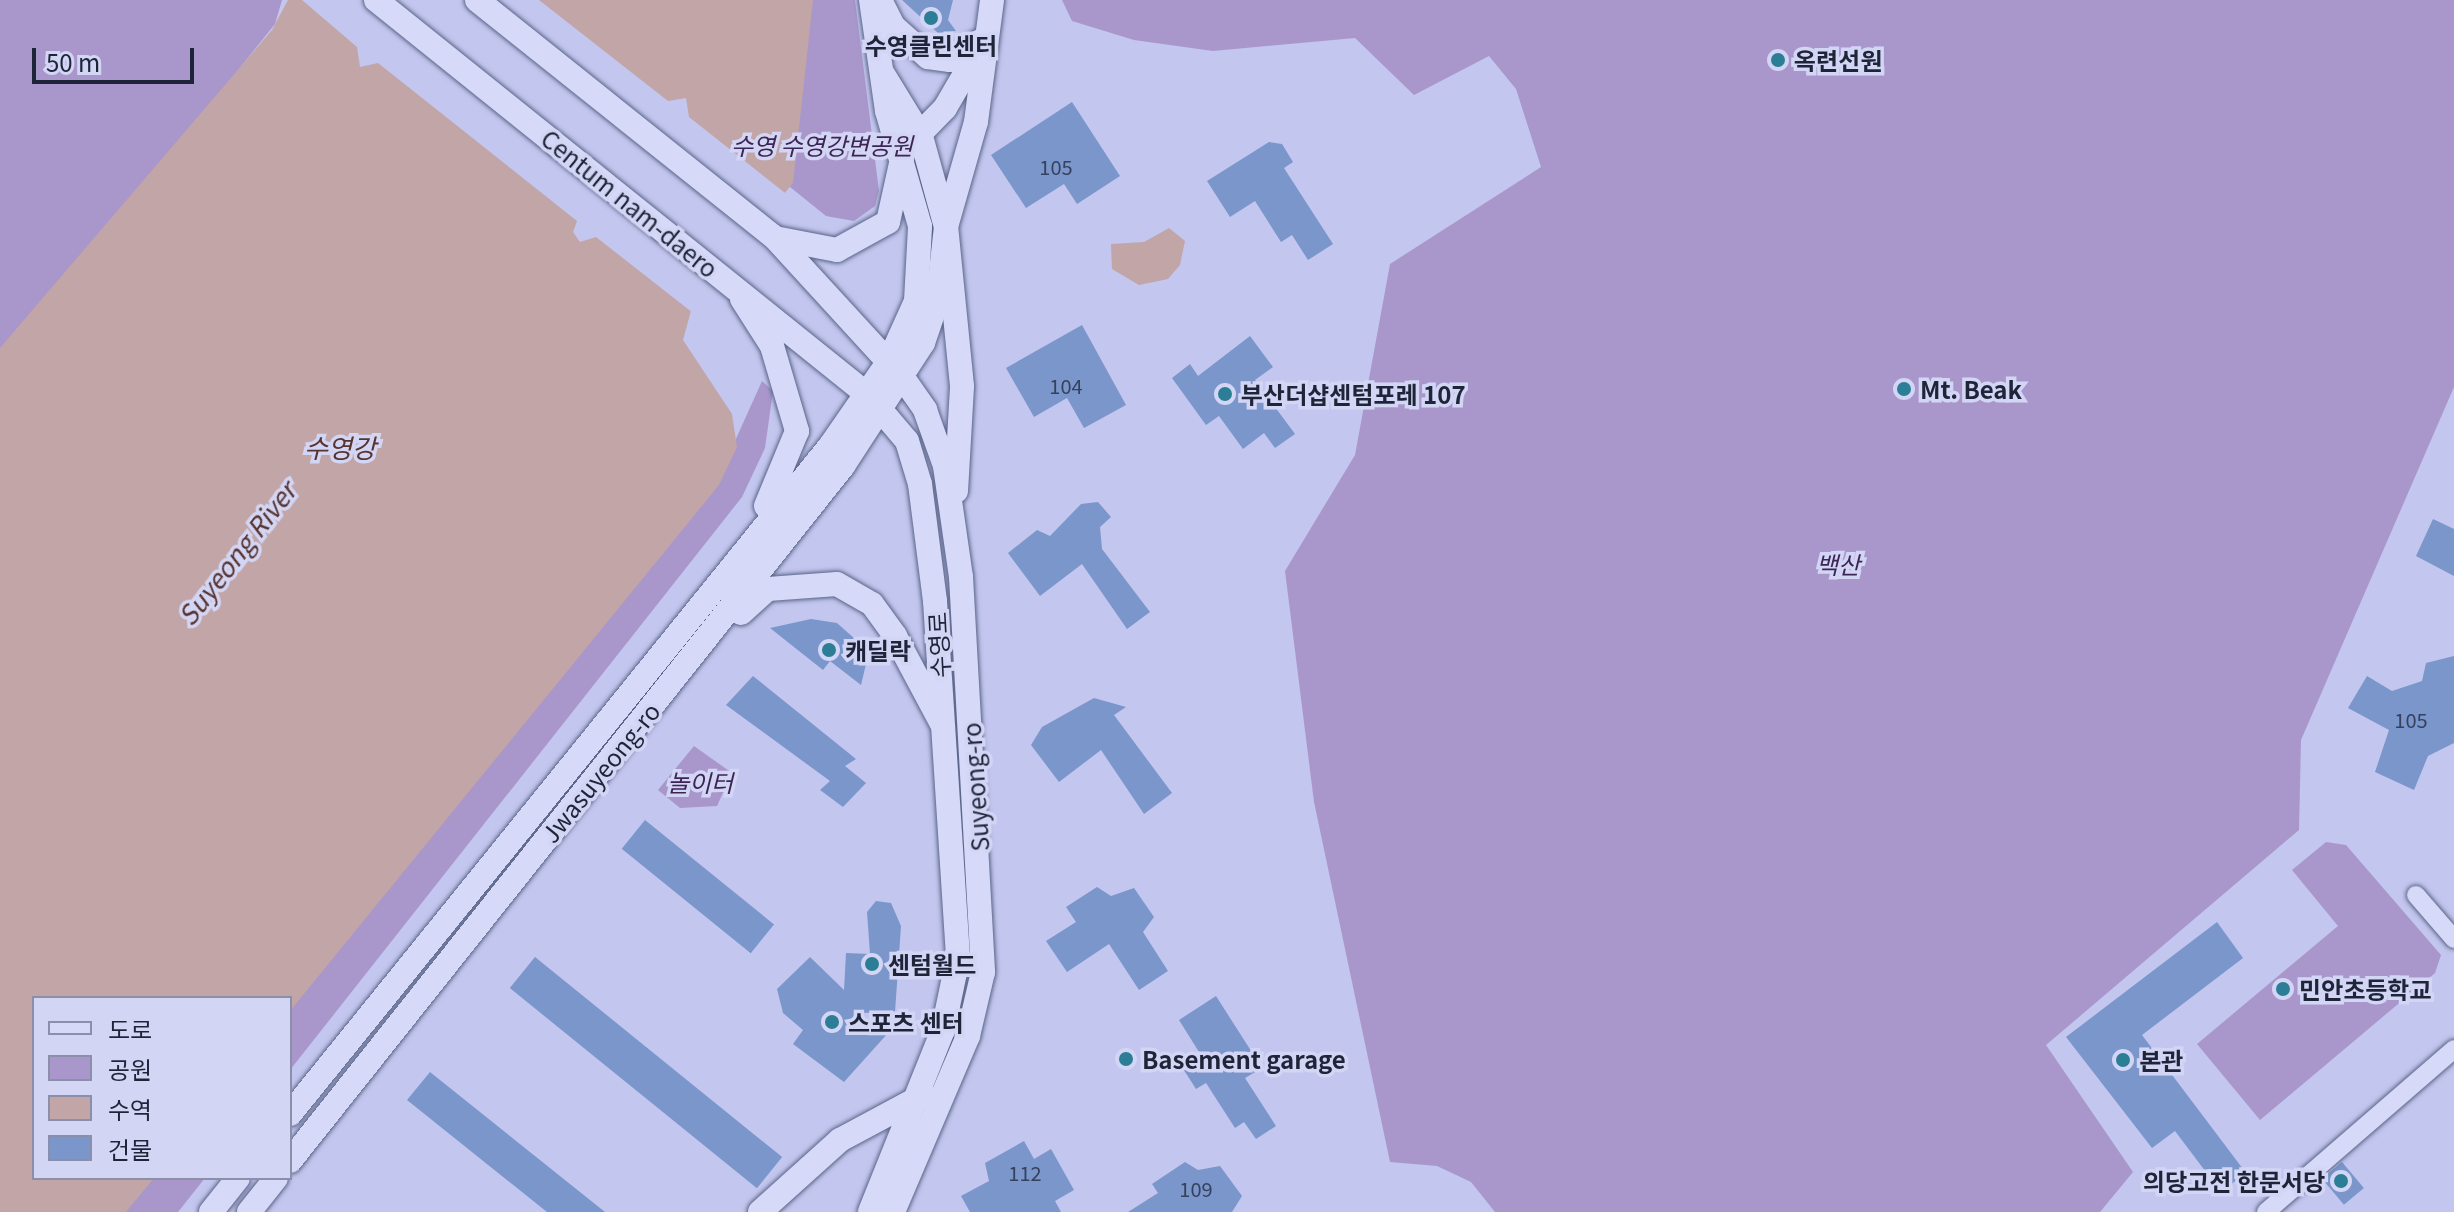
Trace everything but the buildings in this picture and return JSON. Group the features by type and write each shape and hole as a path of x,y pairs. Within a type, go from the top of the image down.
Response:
{"main road":[{"name":"Centum nam-daero","path":"376,0 875,401"},
{"path":"477,0 774,237 896,369"},
{"path":"871,0 882,72 946,227 962,386 952,505"},
{"path":"880,0 893,26 928,57 950,60 990,30"},
{"path":"896,369 938,299 946,227 976,122 992,0"},
{"path":"774,237 809,250 865,241 888,222 912,143 990,30"},
{"path":"896,369 916,301 921,262 912,143"},
{"path":"735,286 772,346 797,431 748,544"},
{"name":"Jwasuyeong-ro","path":"292,1158 715,628 896,369"},
{"name":"Suyeong-ro","path":"893,1212 949,1087 978,1009 985,926 952,505 925,410 896,369"},
{"name":"Jwasuyeong-ro","path":"292,1112 748,544 875,401"},
{"name":"수영로","path":"870,1212 918,1097 946,1019 958,958 942,724 920,484 907,441 875,401"},
{"path":"715,628 768,589 837,584 872,604 888,625 942,724"},
{"path":"760,1212 840,1140 918,1097 949,1087"},
{"path":"211,1212 236,1180"},
{"path":"249,1212 274,1180"}],"street":[{"path":"2416,895 2454,939"},
{"path":"2266,1212 2454,1049"}],"green space":[{"path":"0,0 282,0 275,24 0,367"},
{"name":"수영 수영강변공원","path":"789,0 855,0 879,191 875,206 854,221 826,216 769,170"},
{"name":"백산","path":"1062,0 2454,0 2454,387 2301,740 2299,830 2046,1045 2133,1172 2100,1212 1495,1212 1471,1182 1437,1166 1390,1162 1314,802 1285,571 1355,455 1390,264 1541,167 1516,89 1489,56 1414,95 1355,38 1213,51 1134,40 1072,21"},
{"path":"762,381 773,391 765,448 742,497 292,1067 292,996 277,996 726,461"},
{"name":"놀이터","path":"694,746 732,773 717,806 680,808 658,790"},
{"path":"2326,842 2346,845 2441,955 2435,973 2260,1120 2197,1044 2338,926 2292,870"},
{"path":"126,1180 203,1180 178,1212 100,1212"}],"water":[{"name":"수영강","path":"288,0 813,0 793,183 692,307 683,340 732,414 737,447 719,485 292,1009 292,996 32,996 32,1180 152,1180 126,1212 0,1212 0,348 272,30"},
{"path":"1169,228 1185,241 1180,265 1168,279 1139,285 1112,269 1111,244 1144,242"}],"pier":[{"path":"302,0 539,0 668,101 686,98 689,117 789,196 693,313 596,237 580,242 573,232 577,221 378,63 360,67 357,47"}],"place":[{"name":"수영클린센터","path":"931,18"},
{"name":"옥련선원","path":"1778,60"},
{"name":"Mt. Beak","path":"1904,389"},
{"name":"부산더샵센텀포레 107","path":"1225,394"},
{"name":"캐딜락","path":"829,650"},
{"name":"센텀월드","path":"872,964"},
{"name":"민안초등학교","path":"2283,989"},
{"name":"스포츠 센터","path":"832,1022"},
{"name":"Basement garage","path":"1126,1059"},
{"name":"본관","path":"2123,1060"},
{"name":"의당고전 한문서당","path":"2341,1181"}],"water label":[{"name":"Suyeong River","path":"236,553"}]}
